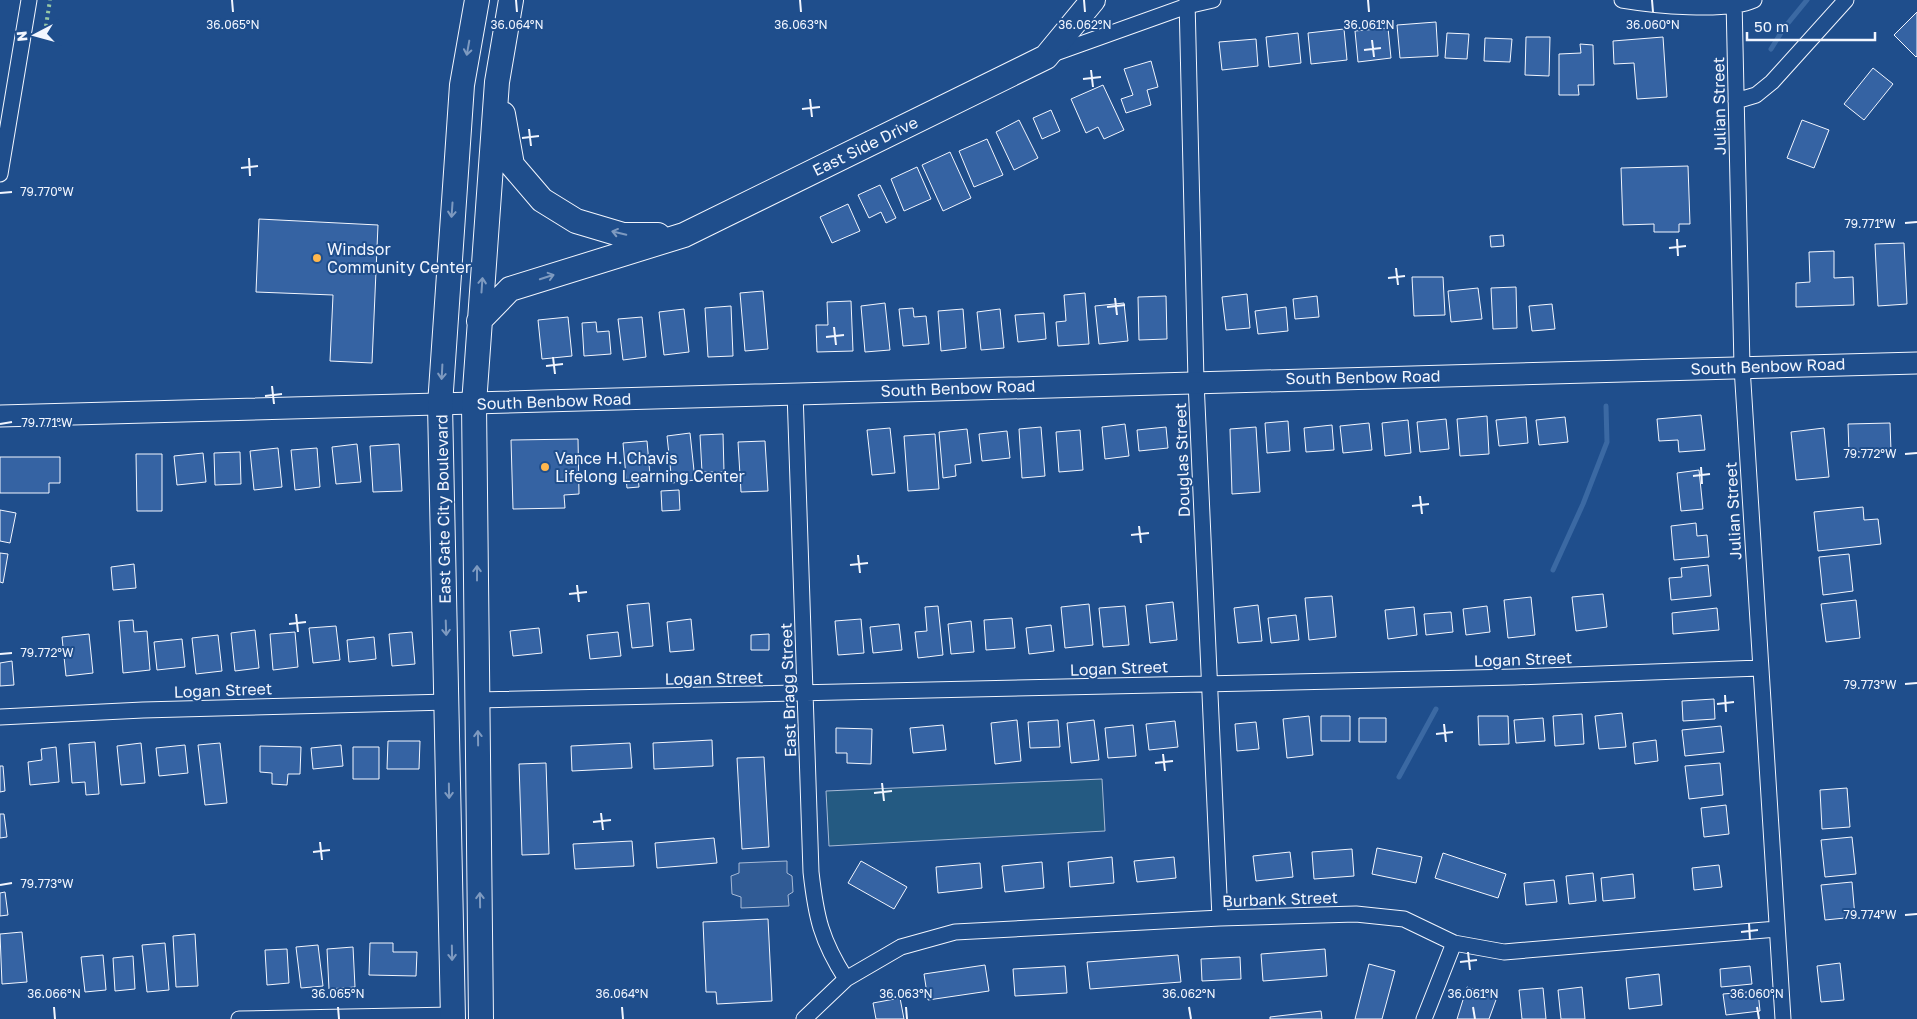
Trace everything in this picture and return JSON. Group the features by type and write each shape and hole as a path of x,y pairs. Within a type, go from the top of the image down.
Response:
{"main road":[{"name":"East Gate City Boulevard","path":"453,1017 448,702 440,404 462,85 477,0"},
{"name":"East Gate City Boulevard","path":"481,1019 474,404 497,82 511,0"},
{"name":"East Side Drive","path":"479,321 510,289 684,235 1046,57 1093,0"},
{"path":"497,82 512,165 542,200 576,221 623,235 684,235"},
{"name":"South Benbow Road","path":"0,416 474,404 795,392 1917,362"}],"street":[{"path":"0,174 5,110 30,0"},
{"name":"East Side Drive","path":"1046,57 1187,3 1213,0"},
{"path":"1622,0 1713,7 1754,0"},
{"path":"1736,101 1756,94 1772,82 1846,0"},
{"name":"Douglas Street","path":"1187,3 1196,381 1220,918"},
{"name":"Julian Street","path":"1734,3 1742,367 1782,1019"},
{"name":"East Bragg Street","path":"795,392 811,872 815,910 821,934 832,957 846,979"},
{"name":"Logan Street","path":"478,700 1515,677 1760,668"},
{"name":"Logan Street","path":"0,717 143,710 448,702"},
{"name":"Burbank Street","path":"804,1019 846,979 901,947 954,932 1220,918 1356,914 1404,920 1454,944 1504,952 1777,929"},
{"path":"1424,1019 1454,944"},
{"path":"239,1019 453,1017"}],"shaded area":[{"path":"1102,779 1105,831 829,846 826,791"},
{"path":"787,861 787,873 792,876 793,892 788,895 789,906 741,908 741,897 732,894 731,876 739,873 739,863"}],"building":[{"path":"1917,12 1917,56 1916,57 1894,35"},
{"path":"1436,22 1438,56 1400,58 1397,25"},
{"path":"1388,28 1391,58 1358,62 1355,31"},
{"path":"1344,29 1347,60 1311,64 1308,33"},
{"path":"1298,33 1301,63 1269,67 1266,37"},
{"path":"1447,33 1469,34 1467,59 1445,58"},
{"path":"1526,37 1550,37 1549,76 1525,75"},
{"path":"1663,37 1667,97 1637,99 1634,63 1614,64 1613,41"},
{"path":"1485,38 1512,39 1510,62 1484,61"},
{"path":"1256,39 1258,66 1222,70 1219,42"},
{"path":"1580,44 1593,45 1594,85 1578,85 1579,95 1559,95 1559,54 1581,53"},
{"path":"1151,61 1158,87 1147,90 1151,105 1126,113 1121,99 1133,95 1124,69"},
{"path":"1873,68 1893,84 1864,120 1844,104"},
{"path":"1103,85 1124,130 1104,139 1098,127 1086,133 1071,99"},
{"path":"1051,110 1060,131 1042,139 1033,118"},
{"path":"1019,120 1038,158 1014,170 996,132"},
{"path":"1802,120 1829,130 1814,168 1787,158"},
{"path":"987,139 1003,175 974,187 959,151"},
{"path":"950,152 971,198 943,211 922,165"},
{"path":"1688,166 1690,224 1679,224 1679,232 1654,232 1654,224 1623,225 1621,168"},
{"path":"917,167 931,199 904,211 891,179"},
{"path":"880,185 896,218 886,223 881,212 869,218 858,195"},
{"path":"848,204 860,231 832,243 820,217"},
{"name":"Windsor Community Center","path":"259,219 378,225 372,363 330,361 333,295 256,292"},
{"path":"1503,235 1504,246 1491,247 1490,236"},
{"path":"1904,243 1907,304 1878,306 1875,244"},
{"path":"1834,251 1834,278 1853,277 1854,305 1796,307 1796,283 1810,282 1809,252"},
{"path":"1412,277 1443,277 1445,315 1414,316"},
{"path":"1516,287 1517,328 1493,329 1491,288"},
{"path":"1478,288 1482,319 1451,322 1448,291"},
{"path":"763,291 768,349 745,351 740,293"},
{"path":"1085,293 1089,344 1058,346 1056,322 1066,321 1064,295"},
{"path":"1247,294 1250,328 1226,330 1222,297"},
{"path":"1166,296 1167,339 1139,340 1138,297"},
{"path":"1317,296 1319,317 1295,319 1293,299"},
{"path":"851,301 853,351 817,352 816,325 828,325 827,302"},
{"path":"885,303 890,350 865,352 861,306"},
{"path":"1124,303 1128,341 1099,344 1095,306"},
{"path":"1552,304 1555,329 1532,331 1529,306"},
{"path":"731,306 733,356 708,357 705,308"},
{"path":"1286,307 1288,331 1258,334 1255,311"},
{"path":"913,308 914,317 926,316 929,344 903,346 899,309"},
{"path":"684,309 689,352 664,355 659,312"},
{"path":"963,309 966,348 941,351 938,311"},
{"path":"1000,309 1004,348 981,350 977,312"},
{"path":"1044,313 1046,339 1018,342 1015,315"},
{"path":"568,317 572,356 542,359 538,320"},
{"path":"642,317 646,357 623,360 618,319"},
{"path":"596,322 597,332 609,331 611,354 584,356 582,323"},
{"path":"1701,415 1705,450 1679,452 1678,440 1659,441 1657,419"},
{"path":"1487,416 1489,454 1460,456 1457,419"},
{"path":"1526,417 1528,443 1499,446 1496,420"},
{"path":"1565,417 1568,442 1539,445 1536,420"},
{"path":"1446,419 1449,449 1420,452 1417,422"},
{"path":"1408,420 1411,453 1385,456 1382,423"},
{"path":"1288,421 1290,451 1267,453 1265,423"},
{"path":"1369,423 1372,450 1343,453 1340,426"},
{"path":"1890,423 1891,451 1849,452 1848,424"},
{"path":"1125,424 1129,456 1105,459 1102,427"},
{"path":"1332,425 1334,450 1306,452 1304,428"},
{"path":"1041,427 1045,476 1022,478 1019,429"},
{"path":"1166,427 1168,448 1139,451 1137,430"},
{"path":"1256,427 1260,492 1232,494 1230,429"},
{"path":"890,428 895,473 872,475 867,430"},
{"path":"1824,428 1829,477 1796,480 1791,432"},
{"path":"967,429 971,463 955,465 956,476 943,478 939,432"},
{"path":"1080,430 1083,470 1059,472 1056,432"},
{"path":"1007,431 1010,458 982,461 979,434"},
{"path":"690,433 695,480 672,483 667,436"},
{"path":"723,434 724,472 702,472 700,435"},
{"path":"935,434 939,489 908,491 904,436"},
{"name":"Vance H. Chavis Lifelong Learning Center","path":"578,439 579,494 564,495 565,508 513,509 511,440"},
{"path":"647,441 650,475 638,476 639,487 627,488 623,443"},
{"path":"765,441 768,491 741,492 738,442"},
{"path":"357,444 361,482 336,484 332,447"},
{"path":"399,444 402,491 373,492 370,446"},
{"path":"278,448 282,487 254,490 250,451"},
{"path":"317,448 320,487 295,490 291,450"},
{"path":"240,452 241,484 215,485 214,453"},
{"path":"203,453 206,482 177,485 174,456"},
{"path":"136,454 162,454 162,511 137,511"},
{"path":"0,457 60,457 60,483 49,483 49,493 0,493"},
{"path":"1699,470 1703,509 1681,511 1677,473"},
{"path":"679,490 680,510 662,511 661,491"},
{"path":"1863,507 1864,520 1878,519 1881,544 1818,551 1814,512"},
{"path":"0,510 16,513 10,543 0,541"},
{"path":"1696,523 1697,536 1707,535 1709,557 1674,560 1671,526"},
{"path":"0,553 8,554 3,583 0,582"},
{"path":"1849,554 1853,591 1823,595 1819,557"},
{"path":"134,564 136,588 113,590 111,567"},
{"path":"1708,565 1711,596 1671,600 1669,578 1682,577 1681,568"},
{"path":"1603,594 1607,627 1576,631 1572,597"},
{"path":"1332,596 1336,637 1309,640 1305,598"},
{"path":"1531,597 1535,635 1508,638 1504,600"},
{"path":"1856,600 1860,638 1826,642 1821,604"},
{"path":"1173,602 1177,640 1150,643 1146,605"},
{"path":"649,603 653,646 632,648 627,605"},
{"path":"1089,604 1093,645 1065,648 1061,607"},
{"path":"1258,605 1262,641 1238,643 1234,608"},
{"path":"938,606 943,655 918,658 915,632 927,631 925,607"},
{"path":"1125,606 1129,645 1103,647 1099,608"},
{"path":"1487,606 1490,632 1466,635 1463,609"},
{"path":"1414,607 1417,635 1388,639 1385,610"},
{"path":"1717,608 1719,630 1673,634 1672,613"},
{"path":"1451,612 1453,632 1426,635 1424,614"},
{"path":"1296,615 1299,640 1271,643 1268,618"},
{"path":"1012,618 1015,648 986,650 984,620"},
{"path":"691,619 694,650 670,652 667,622"},
{"path":"861,619 864,653 838,655 835,621"},
{"path":"133,620 134,632 147,631 150,670 123,673 119,621"},
{"path":"971,621 974,652 951,654 948,624"},
{"path":"899,624 902,650 873,653 870,627"},
{"path":"1051,625 1054,651 1029,654 1026,628"},
{"path":"336,626 340,660 313,663 309,628"},
{"path":"539,628 542,653 513,656 510,631"},
{"path":"255,630 259,668 235,671 231,633"},
{"path":"295,632 298,667 273,670 270,634"},
{"path":"412,632 415,664 392,666 389,634"},
{"path":"618,632 621,656 590,659 587,635"},
{"path":"89,634 93,673 66,676 62,637"},
{"path":"769,634 769,650 751,650 751,635"},
{"path":"218,635 222,671 196,674 192,638"},
{"path":"374,637 376,659 349,662 347,640"},
{"path":"182,639 185,667 157,670 154,642"},
{"path":"12,661 14,685 0,686 0,663"},
{"path":"1714,699 1715,719 1683,721 1682,701"},
{"path":"1622,713 1626,747 1599,749 1595,716"},
{"path":"1582,714 1584,744 1555,746 1553,716"},
{"path":"1309,716 1313,755 1287,758 1283,719"},
{"path":"1321,716 1350,716 1350,741 1321,741"},
{"path":"1478,716 1508,716 1509,744 1479,745"},
{"path":"1359,718 1386,718 1386,742 1359,742"},
{"path":"1543,718 1545,741 1516,743 1514,720"},
{"path":"1017,720 1021,761 995,764 991,723"},
{"path":"1058,720 1060,747 1030,748 1028,722"},
{"path":"1094,720 1099,760 1071,763 1067,723"},
{"path":"1175,721 1178,747 1149,750 1146,724"},
{"path":"1256,722 1259,749 1237,751 1235,724"},
{"path":"943,725 946,750 913,753 910,728"},
{"path":"1133,725 1136,756 1108,758 1105,728"},
{"path":"1721,726 1724,752 1685,756 1682,730"},
{"path":"836,728 872,729 871,764 847,763 847,753 836,753"},
{"path":"712,740 713,766 654,769 653,743"},
{"path":"1656,740 1658,761 1635,764 1633,743"},
{"path":"388,741 420,741 419,769 387,769"},
{"path":"95,742 99,794 86,795 85,782 72,783 69,744"},
{"path":"141,743 145,783 121,785 117,746"},
{"path":"220,743 227,803 205,805 198,745"},
{"path":"630,743 632,768 572,771 571,746"},
{"path":"185,745 188,773 159,776 156,748"},
{"path":"341,745 343,766 313,769 311,748"},
{"path":"260,746 301,747 300,774 288,774 287,785 272,784 272,773 260,772"},
{"path":"56,747 59,782 30,785 28,762 42,760 41,749"},
{"path":"353,747 379,747 379,779 353,779"},
{"path":"764,757 769,847 742,849 737,758"},
{"path":"546,763 549,854 522,855 519,764"},
{"path":"1720,763 1723,795 1689,799 1685,766"},
{"path":"0,766 3,766 5,791 0,792"},
{"path":"1847,788 1850,827 1822,829 1820,790"},
{"path":"1726,805 1729,834 1704,837 1701,808"},
{"path":"0,814 4,814 7,837 0,838"},
{"path":"1852,837 1856,874 1825,877 1821,840"},
{"path":"714,838 717,863 657,868 655,843"},
{"path":"632,841 634,866 575,869 573,844"},
{"path":"1377,848 1422,857 1416,883 1372,874"},
{"path":"1352,849 1354,876 1314,879 1312,852"},
{"path":"1290,852 1293,877 1256,881 1253,856"},
{"path":"1443,853 1506,874 1498,898 1435,878"},
{"path":"1112,857 1114,883 1070,887 1068,862"},
{"path":"1174,857 1176,878 1137,882 1134,861"},
{"path":"861,861 907,887 894,909 848,883"},
{"path":"1042,862 1044,888 1005,892 1002,866"},
{"path":"980,863 982,888 938,893 936,867"},
{"path":"1719,865 1722,887 1694,890 1692,868"},
{"path":"1593,873 1596,901 1569,904 1566,876"},
{"path":"1633,874 1635,898 1603,901 1601,878"},
{"path":"1554,880 1557,902 1526,905 1524,883"},
{"path":"1852,882 1855,917 1825,920 1821,885"},
{"path":"5,892 8,915 0,916 0,893"},
{"path":"768,919 772,1001 717,1004 716,992 706,992 703,922"},
{"path":"22,932 27,982 2,984 0,934"},
{"path":"195,934 198,986 176,987 173,936"},
{"path":"165,943 169,990 147,992 142,945"},
{"path":"370,943 393,943 393,952 417,952 416,976 369,975"},
{"path":"318,945 323,986 301,988 296,947"},
{"path":"353,947 355,987 329,989 327,949"},
{"path":"287,949 289,983 267,985 265,950"},
{"path":"1325,949 1327,976 1263,981 1261,954"},
{"path":"103,955 106,990 85,992 81,957"},
{"path":"1178,955 1181,982 1090,989 1087,962"},
{"path":"133,956 135,989 115,991 113,958"},
{"path":"1240,957 1241,979 1202,981 1201,959"},
{"path":"1840,963 1844,1000 1821,1002 1817,966"},
{"path":"1369,964 1395,971 1382,1019 1355,1019"},
{"path":"985,965 989,991 928,1000 924,974"},
{"path":"1065,966 1067,993 1015,996 1013,969"},
{"path":"1750,966 1752,984 1721,987 1720,969"},
{"path":"1659,974 1662,1005 1629,1009 1626,978"},
{"path":"1467,987 1497,997 1489,1019 1457,1019"},
{"path":"1582,987 1585,1019 1561,1019 1558,990"},
{"path":"1543,988 1546,1019 1522,1019 1519,990"},
{"path":"1758,991 1760,1011 1726,1015 1723,994"},
{"path":"900,998 904,1019 876,1019 873,1003"},
{"path":"1321,1011 1322,1019 1270,1019 1270,1017"}],"waterway":[{"path":"1771,49 1784,28 1807,0"},
{"path":"1553,570 1583,504 1607,442 1606,406"},
{"path":"1399,777 1436,709"}],"hedge":[{"path":"44,39 50,0"}],"place":[{"name":"Windsor Community Center","path":"317,258"},
{"name":"Vance H. Chavis Lifelong Learning Center","path":"545,467"}]}
